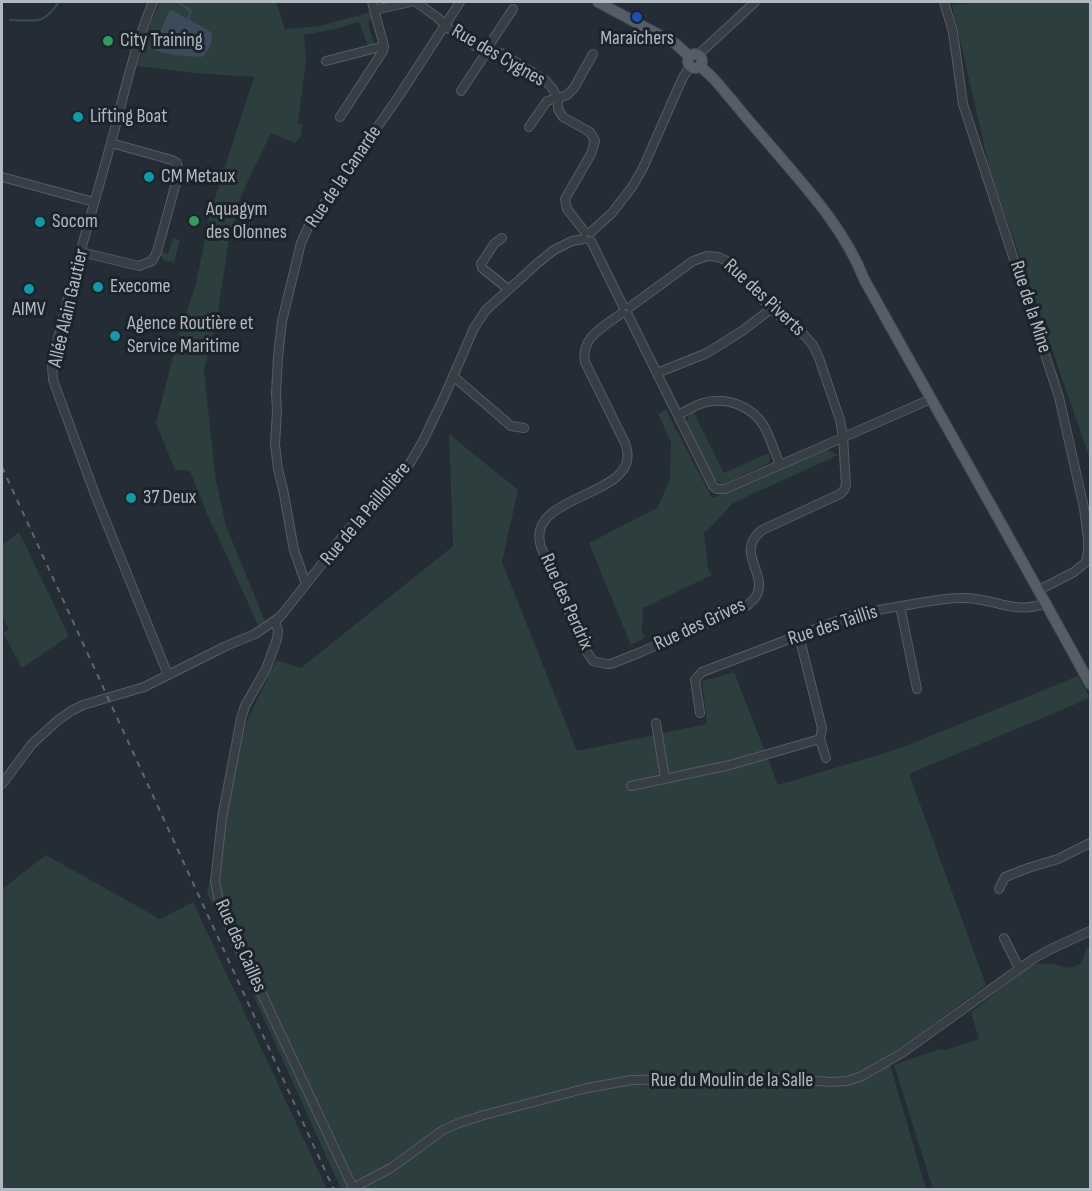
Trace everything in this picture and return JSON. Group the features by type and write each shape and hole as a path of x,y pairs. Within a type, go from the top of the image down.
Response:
{"main road":[{"path":"598,2 676,44 695,61 717,83 787,165 837,228 1090,684"}],"street":[{"name":"Allée Alain Gautier","path":"153,2 141,29 52,365 53,380 96,497 168,675"},
{"path":"340,117 383,51 384,46 374,6 410,2"},
{"name":"Rue des Cygnes","path":"416,2 475,46 501,52 545,80 558,98 558,109 563,117 590,132 595,141 591,154 565,199 567,209 588,236"},
{"name":"Rue de la Canarde","path":"306,584 294,550 275,444 278,411 276,393 278,357 282,321 295,265 309,225 399,96 460,2"},
{"name":"Rue de la Paillolière","path":"2,784 32,744 57,721 83,705 144,687 255,634 275,621 287,609 345,533 383,496 407,468 427,432 480,318 494,302 554,250 588,236 612,213 643,168 683,77 695,61 755,2"},
{"name":"Rue de la Mine","path":"944,2 953,32 963,104 1059,397 1084,508 1088,539 1086,562 1074,572 1039,590"},
{"path":"461,91 513,9"},
{"path":"326,61 384,46"},
{"path":"529,127 547,101 567,95 574,88 593,54"},
{"path":"81,252 139,266 152,261 158,252 179,172 177,163 111,143"},
{"path":"2,177 94,202"},
{"path":"588,236 631,317 713,486 717,489 725,489 931,399"},
{"path":"502,238 494,244 481,264 482,268 508,290"},
{"name":"Rue des Piverts","path":"626,310 693,261 707,256 725,260 771,309 813,345 843,437"},
{"path":"657,373 707,353 748,327 771,309"},
{"name":"Rue des Perdrix","path":"626,310 591,337 584,348 584,355 585,362 625,443 629,457 627,463 624,470 612,480 546,518 538,536 585,649 593,661 612,664 641,652"},
{"path":"453,376 511,426 524,428"},
{"path":"678,415 702,404 718,400 737,404 755,414 764,426 780,465"},
{"path":"840,423 861,430"},
{"name":"Rue des Grives","path":"641,652 742,608 755,598 759,579 750,558 753,537 762,530 831,499 844,490 846,485 843,437"},
{"path":"826,445 844,454"},
{"name":"Rue des Taillis","path":"700,712 695,680 702,672 850,616 874,610 962,597 1023,608 1046,603"},
{"path":"900,606 917,689"},
{"name":"Rue des Cailles","path":"275,621 279,630 277,639 266,669 245,706 241,719 224,807 215,886 224,913 354,1189"},
{"path":"799,636 822,728 820,739 826,758"},
{"path":"656,723 665,778"},
{"path":"631,786 730,765 820,739"},
{"path":"999,889 1005,877 1058,859 1090,843"},
{"name":"Rue du Moulin de la Salle","path":"354,1189 391,1168 444,1130 459,1123 587,1088 632,1080 782,1078 831,1082 847,1081 862,1076 902,1053 1049,950 1090,932"},
{"path":"1004,938 1019,969"}],"shaded area":[{"path":"160,2 276,2 285,29 320,26 370,12 372,19 368,22 374,44 368,46 359,22 304,35 306,60 298,123 303,124 301,136 295,143 271,133 238,204 228,246 217,317 204,371 216,481 226,526 265,621 258,625 211,524 190,471 175,470 156,423 179,333 196,284 210,213 254,77 137,66"},
{"path":"989,2 1090,2 1090,459 990,171 952,5"},
{"path":"173,238 180,240 174,262 163,260 162,252 168,254"},
{"path":"666,410 712,498 826,449 838,455 733,503 704,532 708,569 712,575 643,608 642,631 645,638 631,645 589,543 657,508 670,480 671,442 658,414"},
{"path":"693,411 724,473 769,453 769,463 726,483 718,481 714,478 687,422 689,414"},
{"path":"449,434 518,490 502,562 577,751 707,724 702,681 734,672 778,785 901,748 1078,676 1090,698 909,774 986,985 888,1057 926,1189 341,1189 207,893 246,723 276,660 301,668 453,546"},
{"path":"19,532 69,636 22,668 3,633 9,629 2,616 2,545"},
{"path":"46,855 160,919 193,902 327,1189 2,1189 2,889"},
{"path":"1090,947 1090,1189 933,1189 894,1065 939,1049 946,1050 979,1039 971,1012 1034,963 1054,964 1068,968 1079,965 1086,949"}],"water":[{"path":"170,9 211,32 210,46 202,57 169,54 153,48"}],"waterway":[{"path":"10,20 38,20 48,15 59,2"},
{"path":"178,2 191,11 188,19"}],"railway":[{"path":"2,467 334,1190"}],"place":[{"name":"Maraîchers","path":"637,17"},
{"name":"City Training","path":"108,41"},
{"name":"Lifting Boat","path":"78,117"},
{"name":"CM Metaux","path":"149,177"},
{"name":"Aquagym des Olonnes","path":"194,221"},
{"name":"Socom","path":"40,222"},
{"name":"Execome","path":"98,287"},
{"name":"AIMV","path":"29,289"},
{"name":"Agence Routière et Service Maritime","path":"115,336"},
{"name":"37 Deux","path":"131,498"}]}
